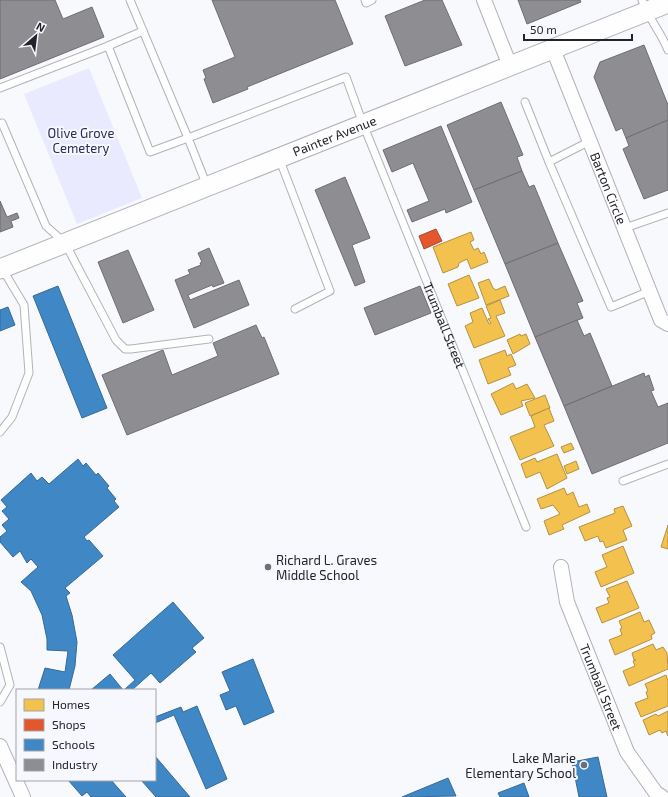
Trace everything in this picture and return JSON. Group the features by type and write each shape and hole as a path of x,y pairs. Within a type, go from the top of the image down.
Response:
{"street":[{"path":"484,0 510,66"},
{"name":"Painter Avenue","path":"1,268 553,49 644,6 668,3"},
{"name":"Barton Circle","path":"553,49 661,320 668,324"},
{"name":"Trumball Street","path":"561,567 567,602 627,752 656,793 662,797"},
{"path":"0,746 23,797"}],"lane":[{"path":"130,0 208,186"},
{"path":"365,0 366,3 372,0"},
{"path":"644,6 663,38 668,50"},
{"path":"0,88 143,31"},
{"path":"108,46 150,152 188,138"},
{"name":"Trumball Street","path":"188,138 346,77 363,124 526,527"},
{"path":"525,102 611,307 650,291"},
{"path":"2,123 46,226 65,243 116,340 124,349 146,348 163,344 208,339"},
{"path":"549,162 590,141"},
{"path":"279,158 330,291 294,309"},
{"path":"625,228 668,213"},
{"path":"0,432 12,417 29,373 24,305 1,268"},
{"path":"623,481 668,464"},
{"path":"0,647 10,686 0,702"}],"green space":[{"name":"Olive Grove Cemetery","path":"89,68 142,198 77,224 24,94"}],"building: Homes":[{"path":"471,232 474,240 470,242 474,250 478,248 481,254 484,252 488,262 471,269 467,259 459,263 458,267 443,273 433,247"},
{"path":"469,275 479,298 457,306 448,284"},
{"path":"489,279 493,288 496,290 505,286 509,296 486,305 478,283"},
{"path":"500,300 505,313 496,316 505,336 474,348 465,326 473,322 470,313 482,308 489,324 491,323 488,319 491,318 486,306"},
{"path":"520,334 521,336 526,334 530,344 513,354 507,340"},
{"path":"505,350 507,356 511,354 516,365 508,368 511,375 488,384 479,360"},
{"path":"513,383 516,389 527,384 535,398 521,401 523,406 501,415 491,394"},
{"path":"545,395 550,408 530,416 525,403"},
{"path":"549,408 554,421 544,425 554,446 520,460 510,437 535,427 531,416"},
{"path":"571,443 574,449 564,453 561,447"},
{"path":"557,454 567,478 547,489 540,472 526,478 521,464 535,458 537,462"},
{"path":"576,461 579,469 567,474 564,466"},
{"path":"564,488 567,495 573,492 579,507 587,504 590,512 562,525 564,529 549,535 544,521 560,514 553,505 541,509 537,499"},
{"path":"623,506 632,526 623,530 627,540 606,548 603,541 600,542 598,536 585,541 579,527 615,513 614,509"},
{"path":"668,525 668,549 661,547"},
{"path":"623,546 634,573 601,587 595,572 607,567 602,555"},
{"path":"627,581 639,608 602,623 596,608 609,603 607,598 610,597 606,589"},
{"path":"640,612 644,622 649,620 655,633 651,635 652,639 615,655 609,640 622,635 620,629 622,628 619,621"},
{"path":"653,644 656,650 663,647 667,653 668,669 629,686 623,671 635,666 633,661 636,660 634,660 632,653"},
{"path":"666,675 668,681 668,706 641,717 635,703 648,698 646,692 648,691 645,684"},
{"path":"668,711 668,736 666,731 662,733 660,730 649,735 643,720 656,714 658,716"}],"building: Shops":[{"path":"436,229 442,241 424,249 419,236"}],"building: Schools":[{"path":"58,286 107,408 82,418 33,296"},
{"path":"8,307 15,325 0,331 0,310"},
{"path":"78,459 83,466 86,463 96,475 98,473 109,486 107,488 116,499 114,501 119,507 84,537 87,541 89,540 103,556 65,588 70,593 66,596 72,615 77,642 75,666 69,689 38,689 45,668 65,672 68,651 47,650 47,639 42,615 31,591 21,582 38,567 31,559 27,563 20,551 13,557 0,542 0,537 7,531 2,525 9,519 2,511 7,507 1,500 31,473 37,481 42,477 49,484"},
{"path":"173,602 204,638 192,648 196,652 160,683 151,673 133,689 125,689 135,680 113,655"},
{"path":"253,659 274,712 244,725 236,706 226,710 220,695 230,691 222,672"},
{"path":"110,674 122,689 92,689"},
{"path":"197,706 227,779 206,789 174,715 156,723 156,717 181,707 183,712"},
{"path":"156,757 190,797 156,797 142,781 156,781"},
{"path":"598,757 607,797 579,797 572,762"},
{"path":"448,778 456,796 402,797"},
{"path":"69,781 112,781 126,797 91,797 87,792 82,796"},
{"path":"524,783 529,797 500,797 498,793"}],"building: Industry":[{"path":"0,0 55,0 63,19 92,7 104,37 0,79"},
{"path":"212,0 335,0 353,44 247,87 248,89 213,103 204,79 206,78 203,70 235,57"},
{"path":"425,0 442,0 462,45 405,66 385,16"},
{"path":"518,0 580,0 581,2 527,24"},
{"path":"644,45 668,105 668,120 626,138 622,128 616,131 594,77 600,62"},
{"path":"501,102 523,155 517,157 522,171 474,190 447,125"},
{"path":"668,120 668,190 644,199 623,149 629,146 626,138"},
{"path":"441,126 472,202 446,213 445,209 412,222 407,210 429,201 413,163 392,172 383,150"},
{"path":"522,171 529,187 534,185 558,243 505,264 474,190"},
{"path":"345,177 370,238 352,245 365,282 355,286 315,190"},
{"path":"0,201 7,217 17,213 19,218 11,221 13,227 0,232"},
{"path":"558,243 583,301 577,303 583,318 535,337 505,264"},
{"path":"209,248 224,283 213,287 212,285 188,295 190,300 239,280 249,305 194,328 175,280 190,274 188,270 201,265 200,263 202,262 198,253"},
{"path":"128,250 154,310 123,323 98,262"},
{"path":"420,286 431,313 375,335 364,308"},
{"path":"577,320 584,336 590,333 612,386 564,406 535,337"},
{"path":"256,325 262,338 264,337 279,374 127,435 102,375 163,350 172,375 218,356 213,343"},
{"path":"644,373 645,377 649,375 654,390 651,391 658,407 668,403 668,443 592,474 564,406"}],"place":[{"name":"Richard L. Graves Middle School","path":"268,567"},
{"name":"Lake Marie Elementary School","path":"584,765"}]}
